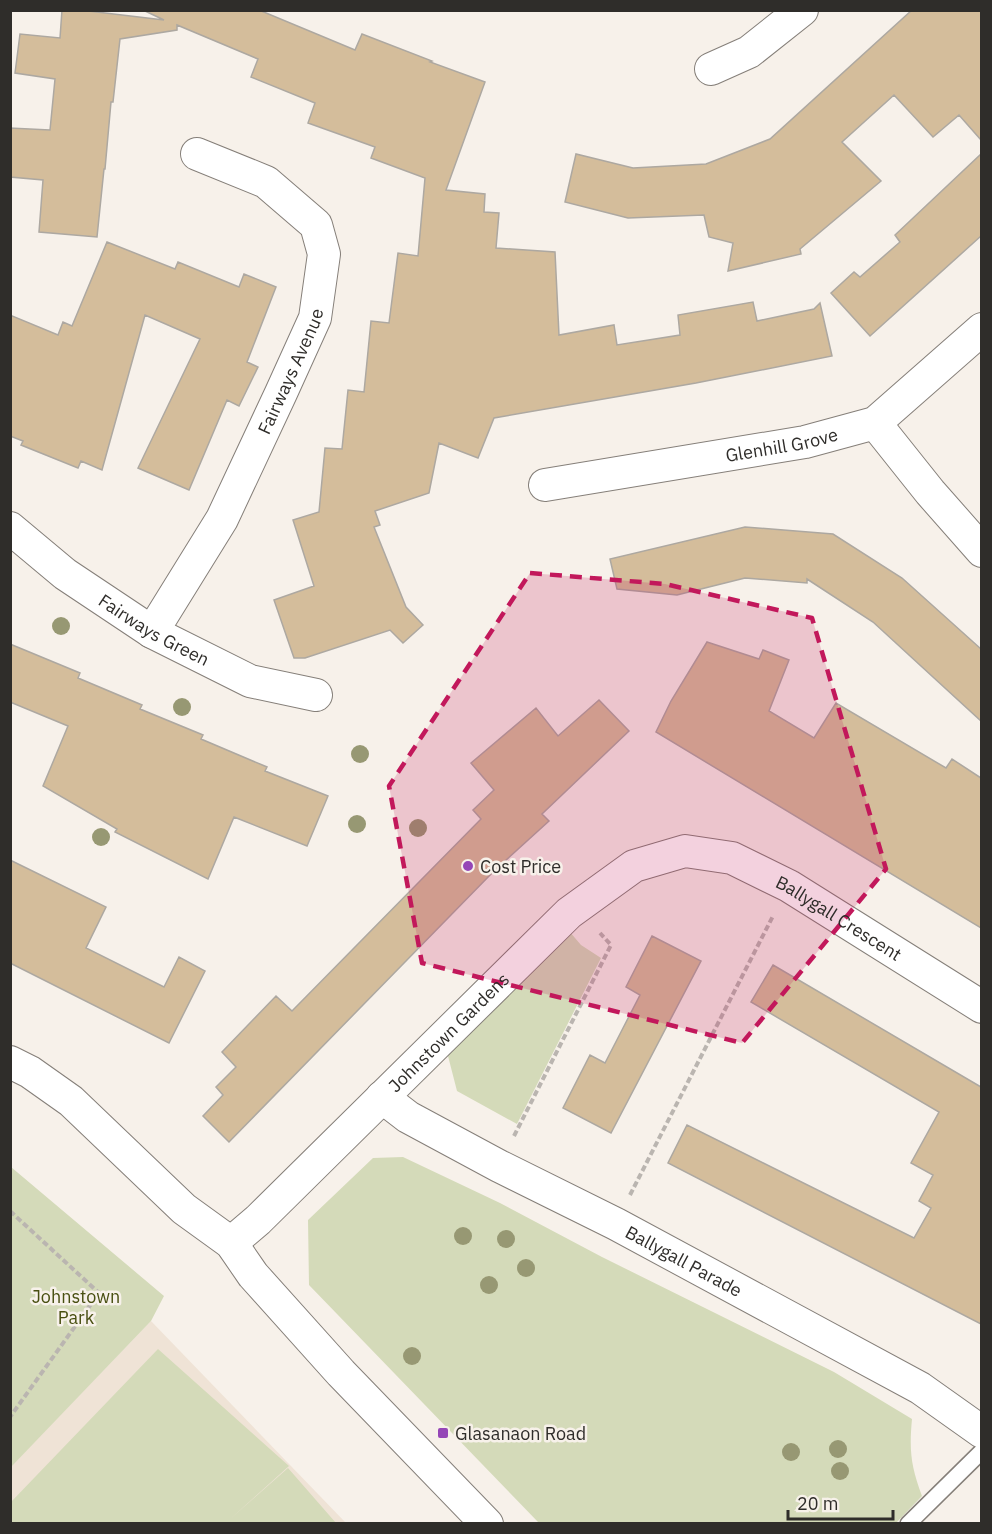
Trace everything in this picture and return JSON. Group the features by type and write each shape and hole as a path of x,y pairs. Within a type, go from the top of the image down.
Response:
{"street":[{"path":"711,69 749,52 802,10"},
{"name":"Fairways Avenue","path":"152,632 222,519 281,393 315,318 324,254 316,225 266,182 196,154"},
{"name":"Glenhill Grove","path":"546,485 805,442 875,423 981,329"},
{"path":"875,423 981,551"},
{"name":"Fairways Green","path":"10,528 65,574 152,632 250,681 316,695"},
{"name":"Ballygall Crescent","path":"685,851 732,858 789,886 981,1007"},
{"name":"Johnstown Gardens","path":"231,1243 258,1220 569,913 634,866 685,851"},
{"path":"10,1062 72,1101 184,1209 231,1243 253,1275 341,1373 487,1524"},
{"name":"Ballygall Parade","path":"382,1096 408,1117 615,1224 920,1388 981,1431"}],"lane":[{"path":"908,1524 981,1451"}],"path":[{"path":"615,1224 789,886"},
{"path":"499,1166 610,945 578,907"},
{"path":"10,1211 99,1293 10,1417"}],"highlighted area":[{"path":"530,573 665,584 812,618 886,869 742,1043 422,963 389,786"}],"shaded area":[{"path":"151,1321 346,1523 11,1523 10,1467"}],"green space":[{"path":"569,931 581,945 601,958 517,1124 457,1091 448,1056 467,1013"},
{"path":"403,1157 500,1203 602,1257 834,1372 912,1419 912,1458 922,1496 896,1523 539,1523 309,1285 308,1220 373,1158"},
{"name":"Johnstown Park","path":"11,1167 164,1296 151,1321 11,1467"},
{"path":"158,1349 289,1466 229,1520 288,1468 336,1523 11,1523 11,1502"}],"building":[{"path":"62,10 164,20 143,10 259,10 355,50 362,34 485,82 446,190 485,194 484,212 499,213 496,248 555,252 559,335 614,325 617,345 680,335 678,315 753,302 757,321 814,309 820,303 832,356 696,383 494,418 478,458 439,443 429,493 375,511 380,525 374,527 406,607 423,625 403,643 390,630 305,658 294,658 274,600 314,586 293,520 319,512 325,448 342,449 348,390 364,392 371,321 389,323 398,253 418,256 425,178 371,158 375,147 308,123 315,103 251,77 258,59 177,25 177,30 120,39 97,237 39,232 43,180 10,177 10,128 50,130 55,79 15,73 20,34 60,38"},
{"path":"912,10 981,10 981,140 959,115 933,137 894,95 842,142 881,181 800,249 801,254 728,271 733,243 709,237 704,215 628,218 565,202 576,154 633,168 706,164 770,139"},
{"path":"981,154 981,236 870,336 831,293 854,272 860,277 900,242 895,235"},
{"path":"107,242 175,269 178,262 239,287 244,274 276,287 247,362 258,367 239,406 227,400 189,490 138,468 200,339 145,315 102,470 81,461 78,468 21,445 23,441 10,436 10,315 58,335 63,322 72,326"},
{"path":"745,527 833,534 902,578 981,649 981,721 873,622 807,579 807,583 745,578 677,595 617,589 610,559"},
{"path":"707,642 759,659 763,650 789,660 769,711 814,738 836,703 946,768 952,759 981,778 981,928 656,732 671,701"},
{"path":"10,644 80,673 78,678 142,705 140,709 203,735 201,739 267,767 265,771 328,796 307,846 234,817 208,879 115,832 117,829 43,786 68,726 10,702"},
{"path":"599,700 629,731 542,814 549,821 493,872 229,1142 203,1116 223,1095 216,1087 236,1067 222,1052 276,996 292,1011 481,819 473,810 494,790 471,763 536,708 558,736"},
{"path":"10,860 106,907 86,948 164,987 179,957 205,971 169,1043 10,963"},
{"path":"652,936 701,961 611,1133 563,1108 590,1055 605,1063 640,995 626,987"},
{"path":"773,965 981,1087 981,1324 668,1163 687,1125 914,1238 931,1208 919,1201 933,1175 911,1163 939,1112 751,1002"}],"place":[{"name":"Cost Price","path":"468,866"},
{"name":"Glasanaon Road","path":"443,1433"}]}
